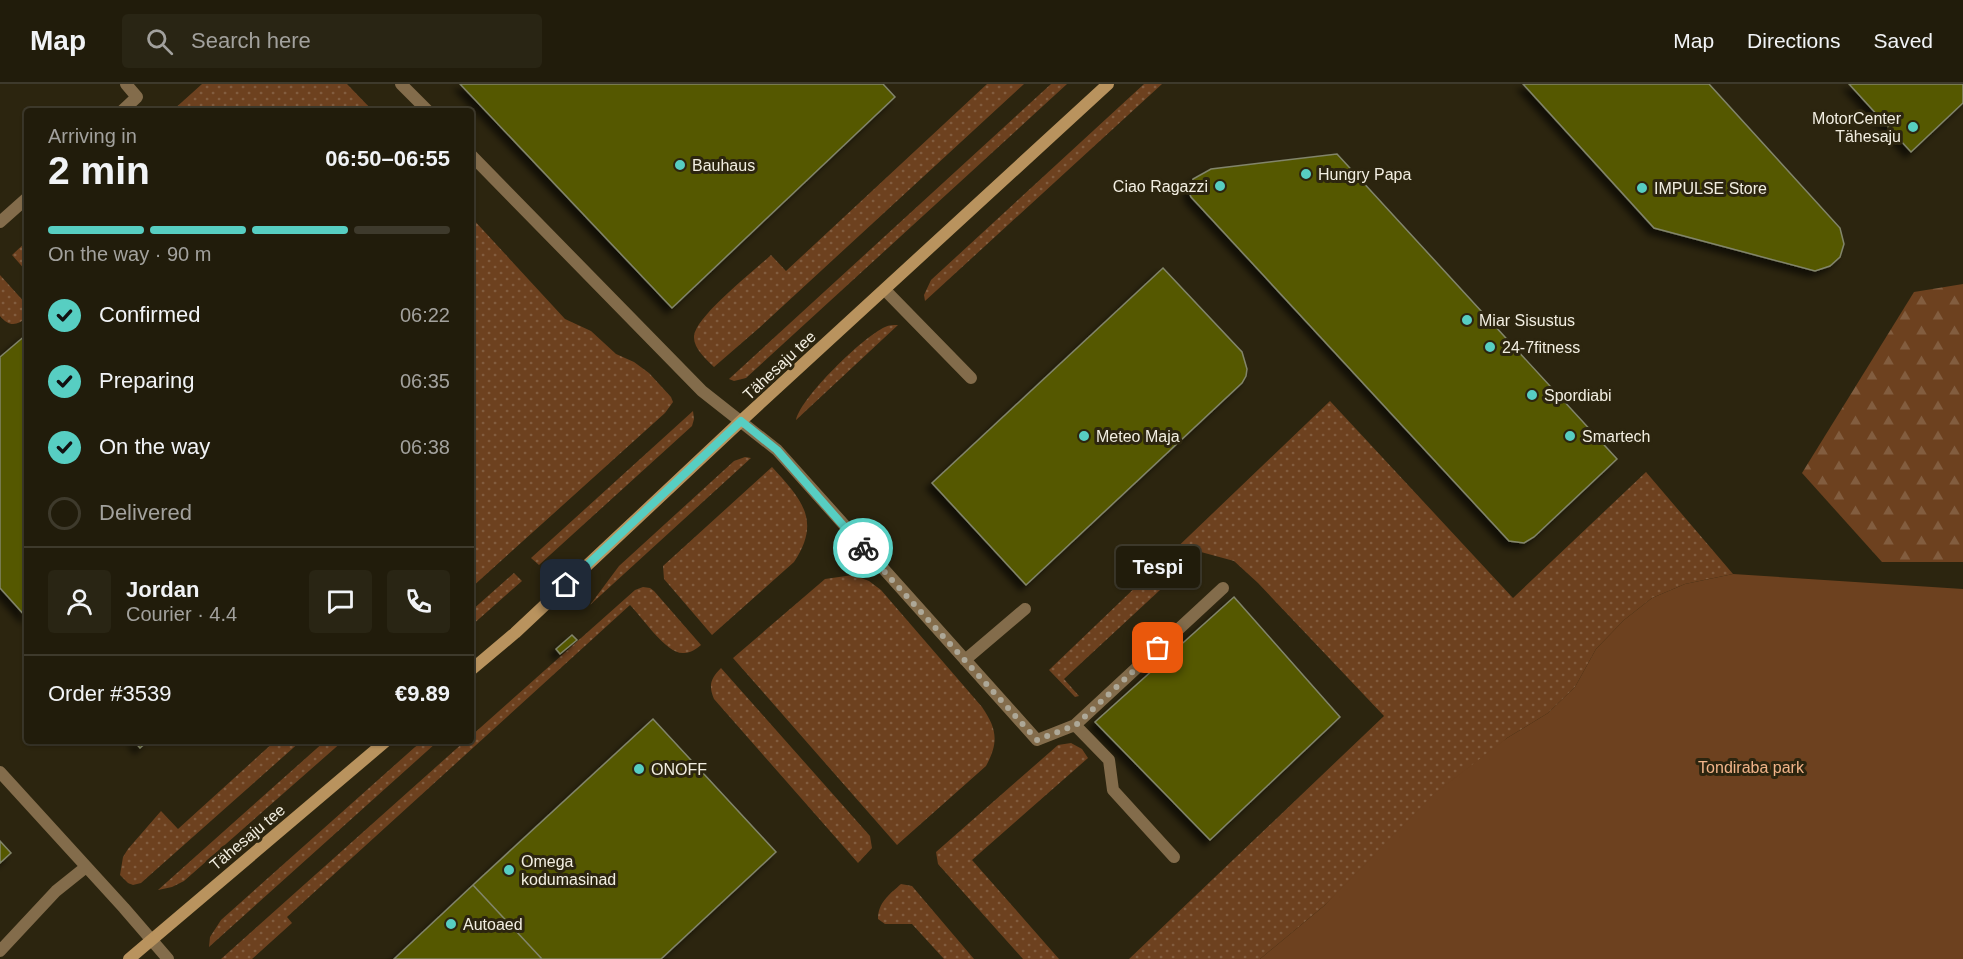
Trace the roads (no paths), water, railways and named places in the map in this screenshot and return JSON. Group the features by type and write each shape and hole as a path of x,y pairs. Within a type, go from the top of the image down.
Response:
{"street":[{"name":"Tähesaju tee","path":"474,667 515,633 741,421 1108,84"},
{"name":"Tähesaju tee","path":"129,959 382,744"}],"lane":[{"path":"125,108 137,97 126,84"},
{"path":"401,84 425,108"},
{"path":"474,158 702,391 777,450 1037,740 1076,725 1223,588"},
{"path":"0,222 24,201"},
{"path":"885,290 971,378"},
{"path":"965,660 1025,609"},
{"path":"1076,725 1108,760 1113,790 1174,857"},
{"path":"0,772 168,959"},
{"path":"0,951 56,891 86,867"}],"place":[{"name":"MotorCenter Tähesaju","path":"1913,127"},
{"name":"Bauhaus","path":"680,165"},
{"name":"Hungry Papa","path":"1306,174"},
{"name":"Ciao Ragazzi","path":"1220,186"},
{"name":"IMPULSE Store","path":"1642,188"},
{"name":"Miar Sisustus","path":"1467,320"},
{"name":"24-7fitness","path":"1490,347"},
{"name":"Spordiabi","path":"1532,395"},
{"name":"Meteo Maja","path":"1084,436"},
{"name":"Smartech","path":"1570,436"},
{"name":"Tespi","path":"1158,648"},
{"name":"ONOFF","path":"639,769"},
{"name":"Omega kodumasinad","path":"509,870"},
{"name":"Autoaed","path":"451,924"}],"park label":[{"name":"Tondiraba park","path":"1751,767"}]}
